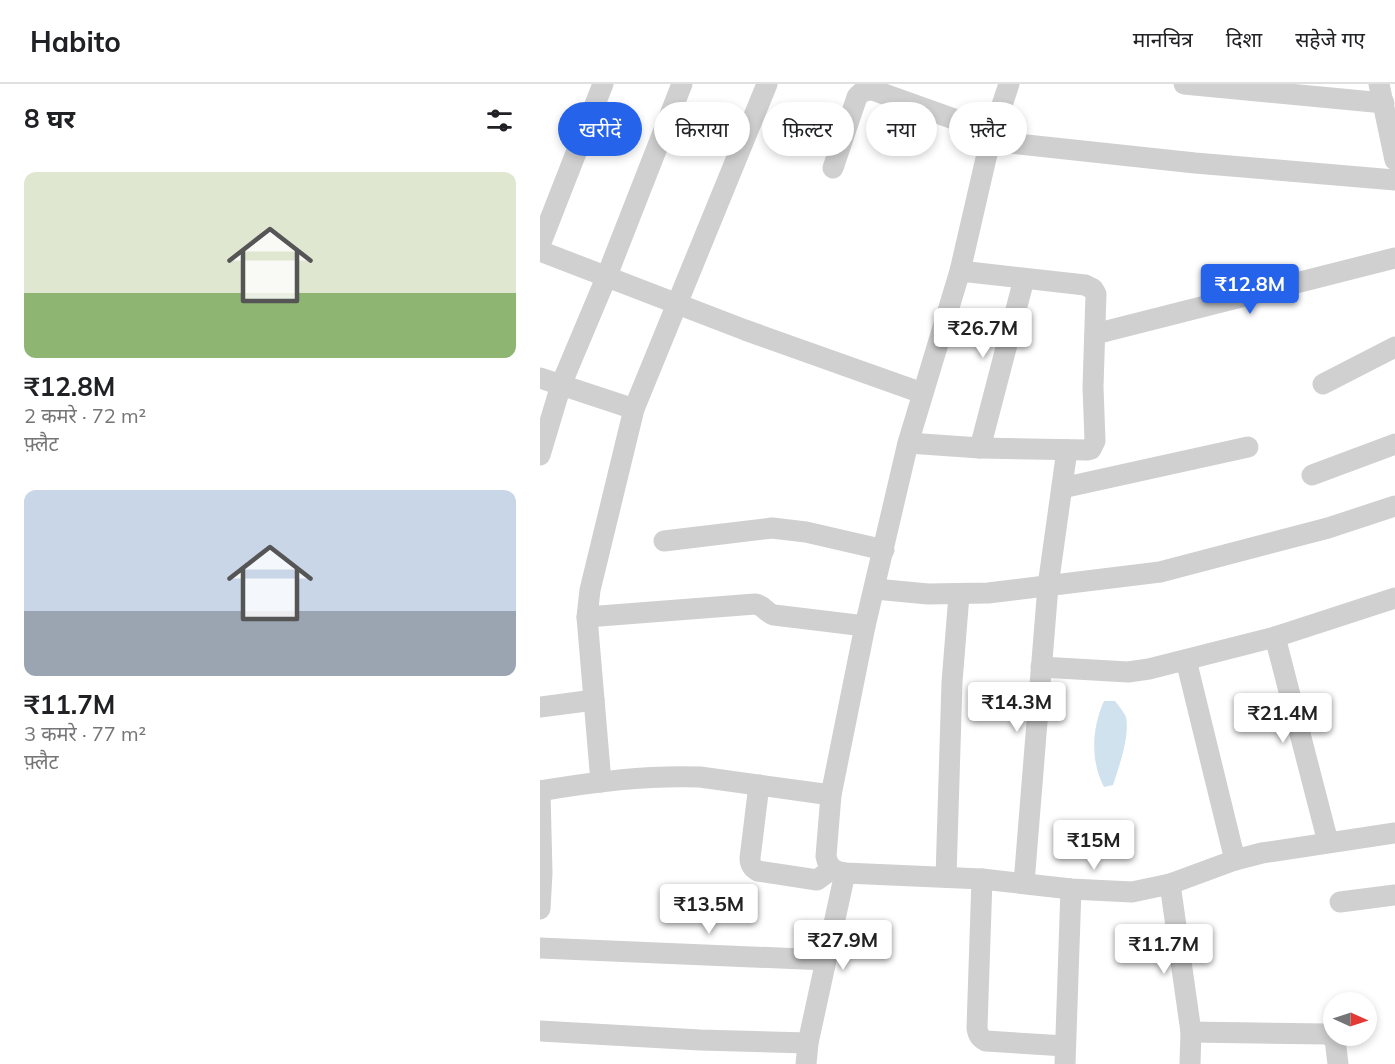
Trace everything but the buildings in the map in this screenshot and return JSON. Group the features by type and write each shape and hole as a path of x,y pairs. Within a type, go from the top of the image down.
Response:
{"street":[{"path":"540,245 603,84"},
{"path":"540,456 561,385 606,278 682,84"},
{"path":"602,782 587,617 590,590 634,409 675,304 767,84"},
{"path":"1003,102 1009,84"},
{"path":"1184,84 1382,93 1392,128 1395,160"},
{"path":"833,168 857,97 862,91 873,90 949,120"},
{"path":"1027,142 1195,163 1395,180"},
{"path":"838,871 828,865 826,856 831,795 865,626 908,443 960,271 987,156"},
{"path":"540,251 675,304 922,393"},
{"path":"1095,334 1395,258"},
{"path":"908,443 980,448 1067,450 1091,449 1095,441 1093,387 1096,294 1093,289 1085,285 960,271"},
{"path":"980,448 1024,279"},
{"path":"1323,384 1395,347"},
{"path":"540,378 634,409"},
{"path":"1312,474 1395,444"},
{"path":"1062,488 1248,447"},
{"path":"1024,883 1048,586 1067,450"},
{"path":"875,589 910,594 959,594 1160,572 1328,528 1395,506"},
{"path":"664,541 772,528 806,532 884,550"},
{"path":"946,878 952,682 959,594"},
{"path":"1041,667 1128,672 1149,669 1275,637 1395,598"},
{"path":"587,617 755,604 763,606 774,615 865,626"},
{"path":"1275,637 1328,842"},
{"path":"1186,660 1235,860"},
{"path":"540,707 594,700"},
{"path":"540,909 542,873 540,791 655,776 678,776 831,795"},
{"path":"759,785 750,864 758,872 817,880 838,871 982,879 1071,889 1132,892 1170,884 1235,860 1262,853 1395,833"},
{"path":"540,1031 700,1041 807,1053 826,960 838,871"},
{"path":"982,879 978,1035 986,1041 1065,1055 1071,889"},
{"path":"1170,884 1191,1032 1190,1064"},
{"path":"1340,902 1395,895"},
{"path":"540,948 826,960"},
{"path":"1191,1032 1327,1034 1335,1040 1338,1064"}],"water":[{"path":"1104,701 1115,701 1126,717 1127,725 1123,751 1113,785 1104,787 1096,766 1094,744 1097,722"}]}
